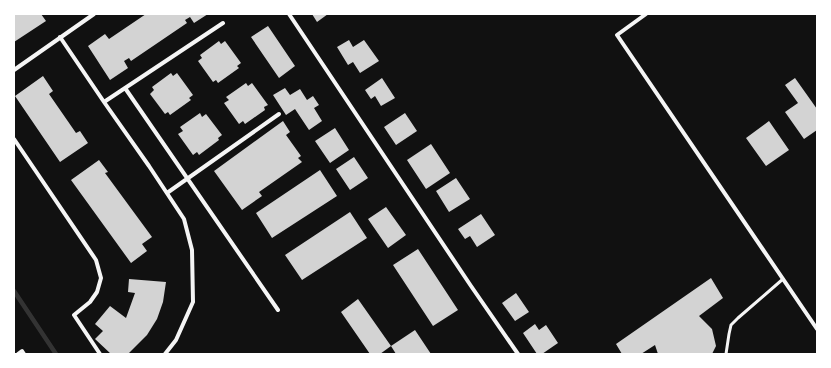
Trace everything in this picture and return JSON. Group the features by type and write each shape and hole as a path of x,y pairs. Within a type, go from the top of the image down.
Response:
{"street":[{"path":"14,70 94,14"},
{"path":"289,14 518,354"},
{"path":"646,14 617,35 817,328"},
{"path":"104,102 223,23"},
{"path":"60,37 184,219 192,250 193,302 176,340 164,354"},
{"path":"125,88 278,310"},
{"path":"167,193 279,114"},
{"path":"14,139 96,260 101,278 97,292 90,302 74,315 100,354"},
{"path":"18,354 22,351 24,354"}],"lane":[{"path":"726,354 729,334 732,326 738,318 783,279"}],"building":[{"path":"14,14 41,14 46,21 14,42"},
{"path":"146,14 208,14 194,23 190,17 185,20 187,23 131,61 129,58 124,61 128,68 110,80 88,46 105,34 109,39"},
{"path":"312,14 328,14 317,22"},
{"path":"268,26 295,66 279,78 251,37"},
{"path":"349,40 353,47 364,40 379,61 360,73 353,62 348,65 337,47"},
{"path":"219,41 221,44 225,41 241,63 237,66 239,68 218,83 216,80 213,82 198,61 202,58 200,55"},
{"path":"171,73 173,76 177,73 193,95 189,98 191,100 170,115 168,112 165,114 150,94 154,90 152,87"},
{"path":"43,76 53,91 49,94 76,133 80,131 88,143 60,162 15,96"},
{"path":"382,78 395,98 381,106 375,96 371,99 365,90"},
{"path":"795,78 817,109 817,130 804,139 785,112 798,103 785,85"},
{"path":"246,83 248,86 252,83 268,105 264,107 265,110 245,124 243,121 239,124 224,103 229,100 226,97"},
{"path":"285,88 290,95 300,89 307,100 313,96 319,105 314,108 322,121 309,130 295,109 286,115 273,95"},
{"path":"200,113 202,117 206,114 222,135 218,138 219,140 199,155 197,152 193,155 178,134 183,131 180,127"},
{"path":"405,113 417,131 396,145 384,127"},
{"path":"283,121 290,132 286,135 301,156 298,158 302,162 259,192 262,196 242,210 214,171"},
{"path":"769,121 789,150 766,166 746,138"},
{"path":"335,128 349,150 330,163 315,141"},
{"path":"431,144 450,173 426,189 407,160"},
{"path":"354,157 368,178 350,190 336,169"},
{"path":"99,160 108,172 105,173 152,237 142,244 147,251 131,263 71,180"},
{"path":"320,170 337,196 272,238 256,213"},
{"path":"456,178 470,199 449,212 436,191"},
{"path":"386,207 406,235 388,248 368,219"},
{"path":"350,212 367,238 302,280 285,255"},
{"path":"481,214 495,235 477,247 470,236 465,239 458,229"},
{"path":"418,249 458,310 433,326 393,265"},
{"path":"711,278 723,298 699,316 712,329 716,346 712,354 658,354 655,345 641,354 622,354 616,344"},
{"path":"129,279 166,282 163,302 157,319 147,335 128,354 111,354 95,339 103,331 95,324 110,306 126,318 135,293 128,292"},
{"path":"516,293 529,312 515,321 502,303"},
{"path":"358,299 391,346 380,354 370,354 341,312"},
{"path":"535,324 539,330 546,325 558,343 542,354 537,354 523,333"},
{"path":"415,330 431,354 396,354 391,346"}],"waterway":[{"path":"14,291 56,354"}]}
